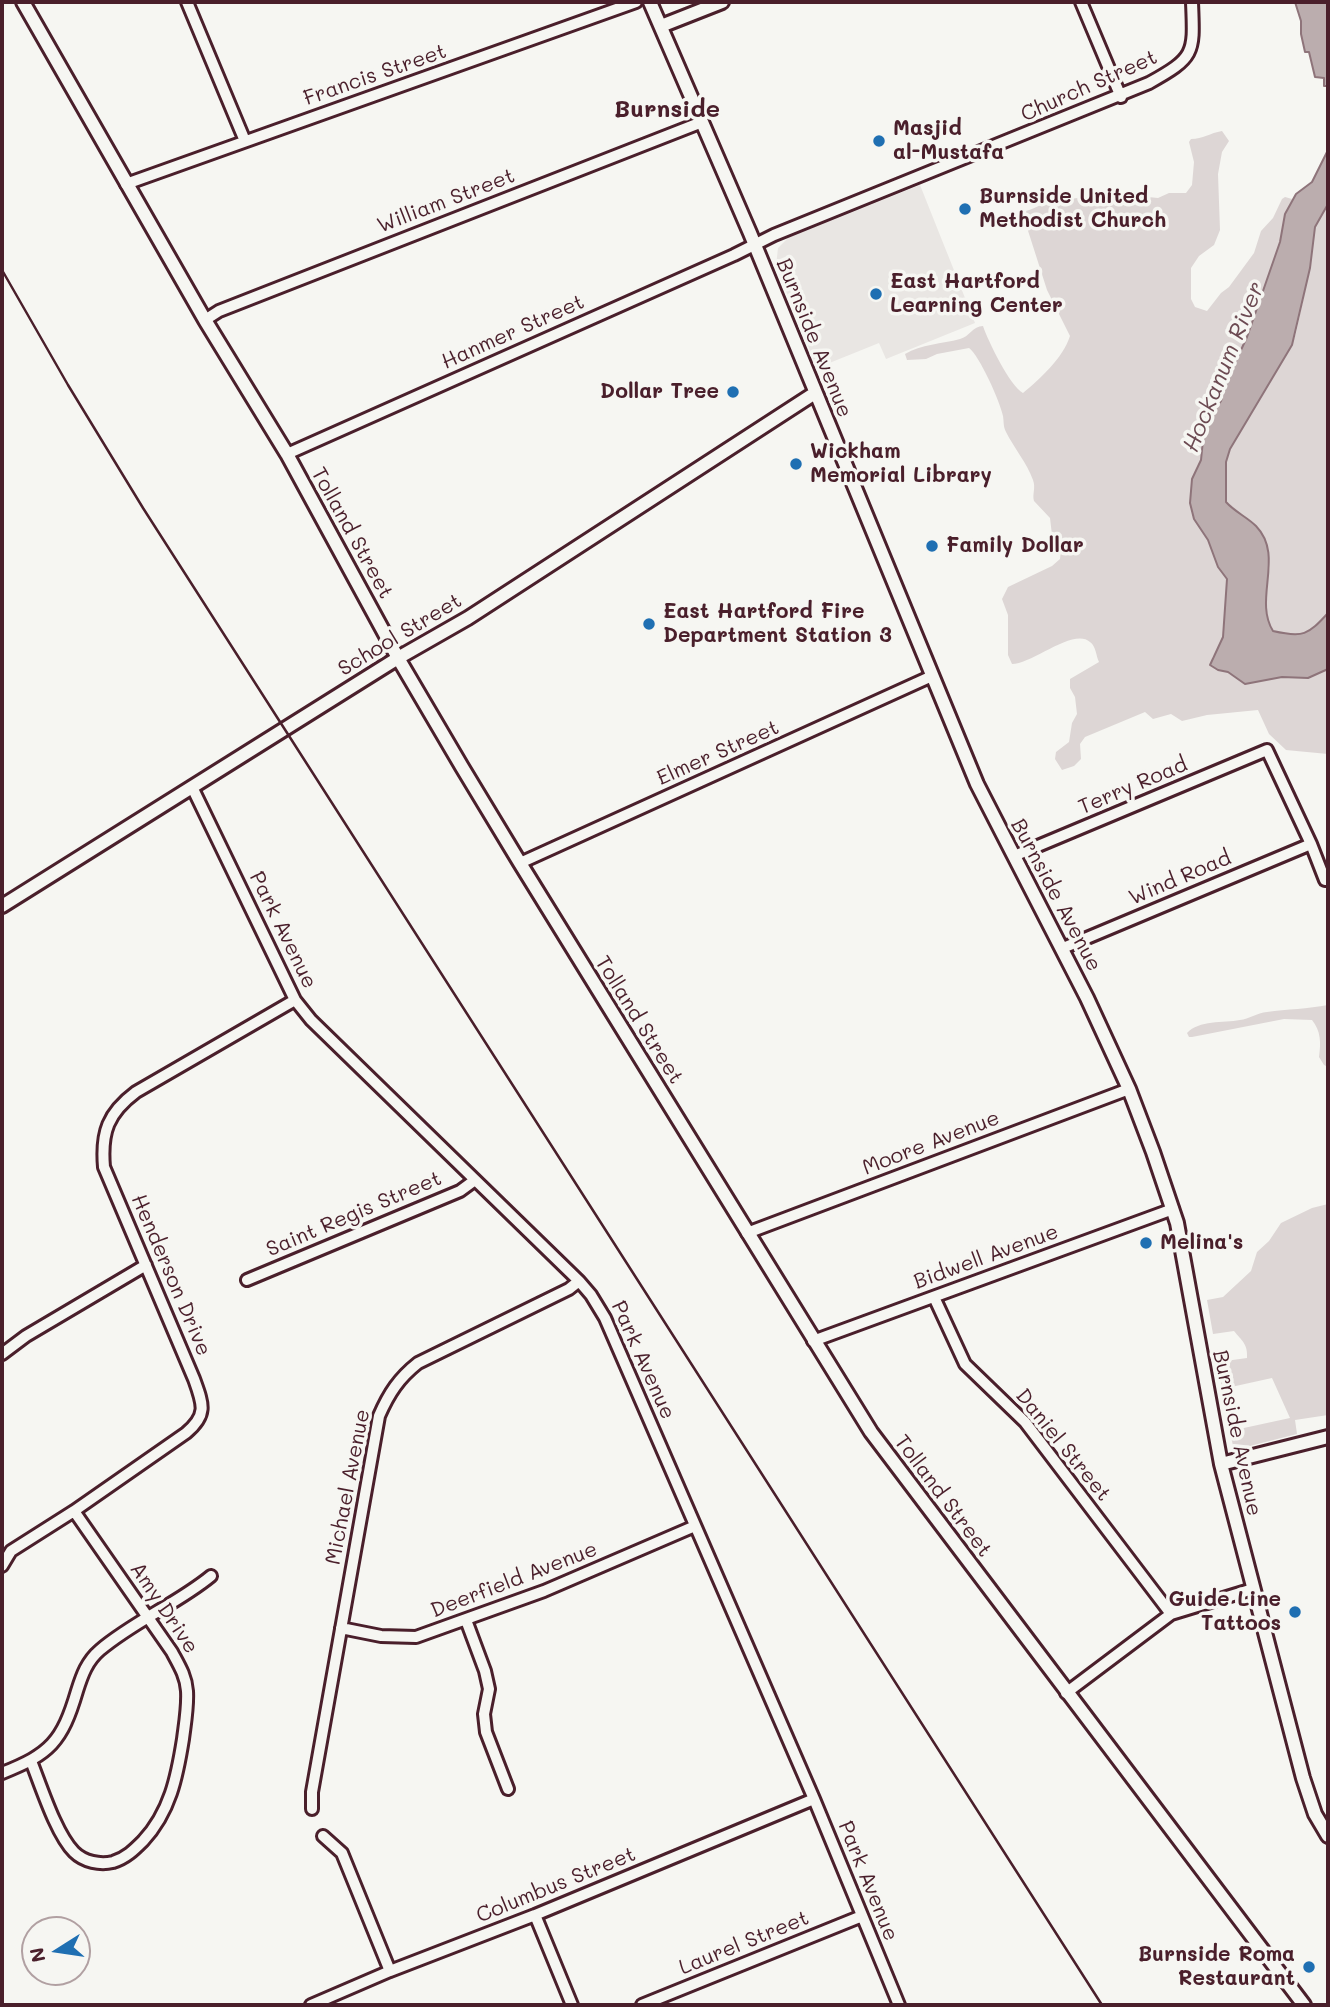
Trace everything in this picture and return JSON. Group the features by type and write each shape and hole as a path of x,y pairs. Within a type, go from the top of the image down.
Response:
{"main road":[{"name":"Tolland Street","path":"23,2 205,320 287,454 398,658 520,863 871,1432 1304,2005"},
{"name":"Burnside Avenue","path":"650,2 755,244 977,784 1063,948 1129,1089 1173,1209 1221,1464 1303,1778 1315,1814 1328,1836"},
{"path":"661,26 722,2"},
{"name":"School Street","path":"2,906 398,658 468,618 815,393"},
{"path":"1221,1464 1328,1437"}],"street":[{"path":"187,2 245,141"},
{"name":"Francis Street","path":"126,184 636,2"},
{"path":"1081,2 1121,97"},
{"name":"Church Street","path":"755,244 1121,97 1174,69 1189,56 1193,43 1192,2"},
{"name":"William Street","path":"205,320 219,311 702,122"},
{"name":"Hanmer Street","path":"287,454 755,244"},
{"name":"Elmer Street","path":"520,863 932,676"},
{"name":"Terry Road","path":"1014,856 1267,750 1311,844"},
{"name":"Park Avenue","path":"192,787 295,1000 311,1020 579,1281 605,1318 814,1798 899,2005"},
{"path":"1311,844 1325,880"},
{"name":"Wind Road","path":"1063,948 1311,844"},
{"name":"Henderson Drive","path":"2,1566 11,1551 75,1511 186,1433 197,1424 202,1412 201,1398 194,1379 104,1167 105,1133 112,1116 122,1102 136,1092 295,1000"},
{"name":"Moore Avenue","path":"747,1233 1129,1089"},
{"name":"Saint Regis Street","path":"247,1280 460,1191 475,1180"},
{"name":"Bidwell Avenue","path":"813,1341 1173,1209"},
{"path":"2,1354 26,1336 146,1265"},
{"name":"Michael Avenue","path":"312,1809 312,1792 379,1416 388,1394 402,1376 418,1363 569,1289 579,1281"},
{"name":"Daniel Street","path":"934,1297 965,1364 1025,1422 1171,1614"},
{"name":"Amy Drive","path":"31,1761 64,1840 76,1854 90,1862 106,1864 120,1860 132,1852 155,1829 166,1810 174,1787 188,1706 183,1671 75,1511"},
{"name":"Deerfield Avenue","path":"341,1628 381,1636 416,1637 544,1591 695,1526"},
{"path":"2,1543 11,1551"},
{"path":"2,1773 31,1761 48,1749 61,1734 88,1662 100,1650 171,1602 190,1593 211,1576"},
{"path":"1066,1693 1171,1614 1253,1589"},
{"path":"466,1620 489,1689 484,1714 486,1732 508,1788"},
{"name":"Columbus Street","path":"311,2005 814,1798"},
{"path":"323,1836 342,1853 390,1971"},
{"path":"535,1915 572,2005"},
{"name":"Laurel Street","path":"642,2005 862,1916"}],"shaded area":[{"path":"1295,2 1328,2 1328,97 1324,78 1315,77 1309,52 1305,52 1301,21"},
{"path":"1222,131 1229,141 1222,152 1218,174 1220,230 1214,245 1199,256 1191,268 1191,299 1195,307 1207,311 1229,287 1254,253 1261,231 1273,218 1282,199 1292,199 1247,337 1228,378 1221,401 1209,415 1201,460 1192,479 1190,503 1194,519 1208,540 1218,567 1227,579 1223,637 1212,658 1218,670 1228,672 1245,684 1282,677 1308,678 1328,669 1328,754 1286,750 1269,734 1258,710 1207,715 1182,721 1171,714 1153,719 1145,712 1085,737 1080,744 1081,759 1074,766 1062,770 1055,759 1056,752 1069,742 1072,723 1077,714 1070,679 1099,662 1095,649 1090,642 1074,639 1012,664 1008,655 1008,615 1002,599 1008,587 1052,566 1060,559 1061,549 1052,535 1050,518 1034,501 1034,483 1006,432 998,400 973,352 969,348 937,354 926,359 907,360 905,354 925,346 963,338 983,326 1006,373 1023,393 1057,360 1070,336 1047,290 1022,212 1053,201 1142,190 1148,197 1158,198 1169,193 1186,193 1192,185 1194,162 1189,142 1191,139"},
{"path":"1328,150 1328,204 1315,227 1310,268 1292,345 1230,449 1226,462 1226,502 1256,526 1264,538 1269,564 1266,605 1273,631 1304,633 1328,613 1328,669 1308,678 1282,677 1245,684 1228,672 1210,665 1223,637 1227,579 1218,567 1208,540 1194,519 1190,503 1192,479 1201,460 1209,415 1221,401 1228,378 1247,337 1280,242 1285,214 1296,194 1312,182"},
{"path":"1328,178 1328,613 1310,631 1292,634 1273,631 1266,619 1270,565 1257,527 1226,502 1226,462 1230,449 1292,345 1310,268 1312,240"},
{"name":"East Hartford Learning Center","path":"920,185 975,323 886,359 879,343 817,368 776,266 778,248 788,238"},
{"path":"1328,1005 1328,1067 1319,1057 1320,1037 1312,1020 1284,1019 1192,1037 1187,1033 1205,1024 1243,1019 1267,1012"},
{"path":"1328,1204 1328,1415 1295,1420 1297,1434 1242,1448 1233,1446 1230,1431 1290,1418 1272,1378 1222,1389 1218,1362 1247,1358 1247,1349 1234,1331 1213,1334 1207,1300 1223,1297 1251,1271 1257,1252 1269,1241 1281,1223 1312,1208"}],"railway":[{"path":"2,270 143,508 1102,2005"}],"place":[{"name":"Masjid al-Mustafa","path":"879,141"},
{"name":"Burnside United Methodist Church","path":"965,209"},
{"name":"East Hartford Learning Center","path":"876,294"},
{"name":"Dollar Tree","path":"733,392"},
{"name":"Wickham Memorial Library","path":"796,464"},
{"name":"Family Dollar","path":"932,546"},
{"name":"East Hartford Fire Department Station 3","path":"649,624"},
{"name":"Melina's","path":"1146,1243"},
{"name":"Guide Line Tattoos","path":"1295,1612"},
{"name":"Burnside Roma Restaurant","path":"1309,1967"}],"district":[{"name":"Burnside","path":"667,110"}],"water label":[{"name":"Hockanum River","path":"1224,367"}]}
